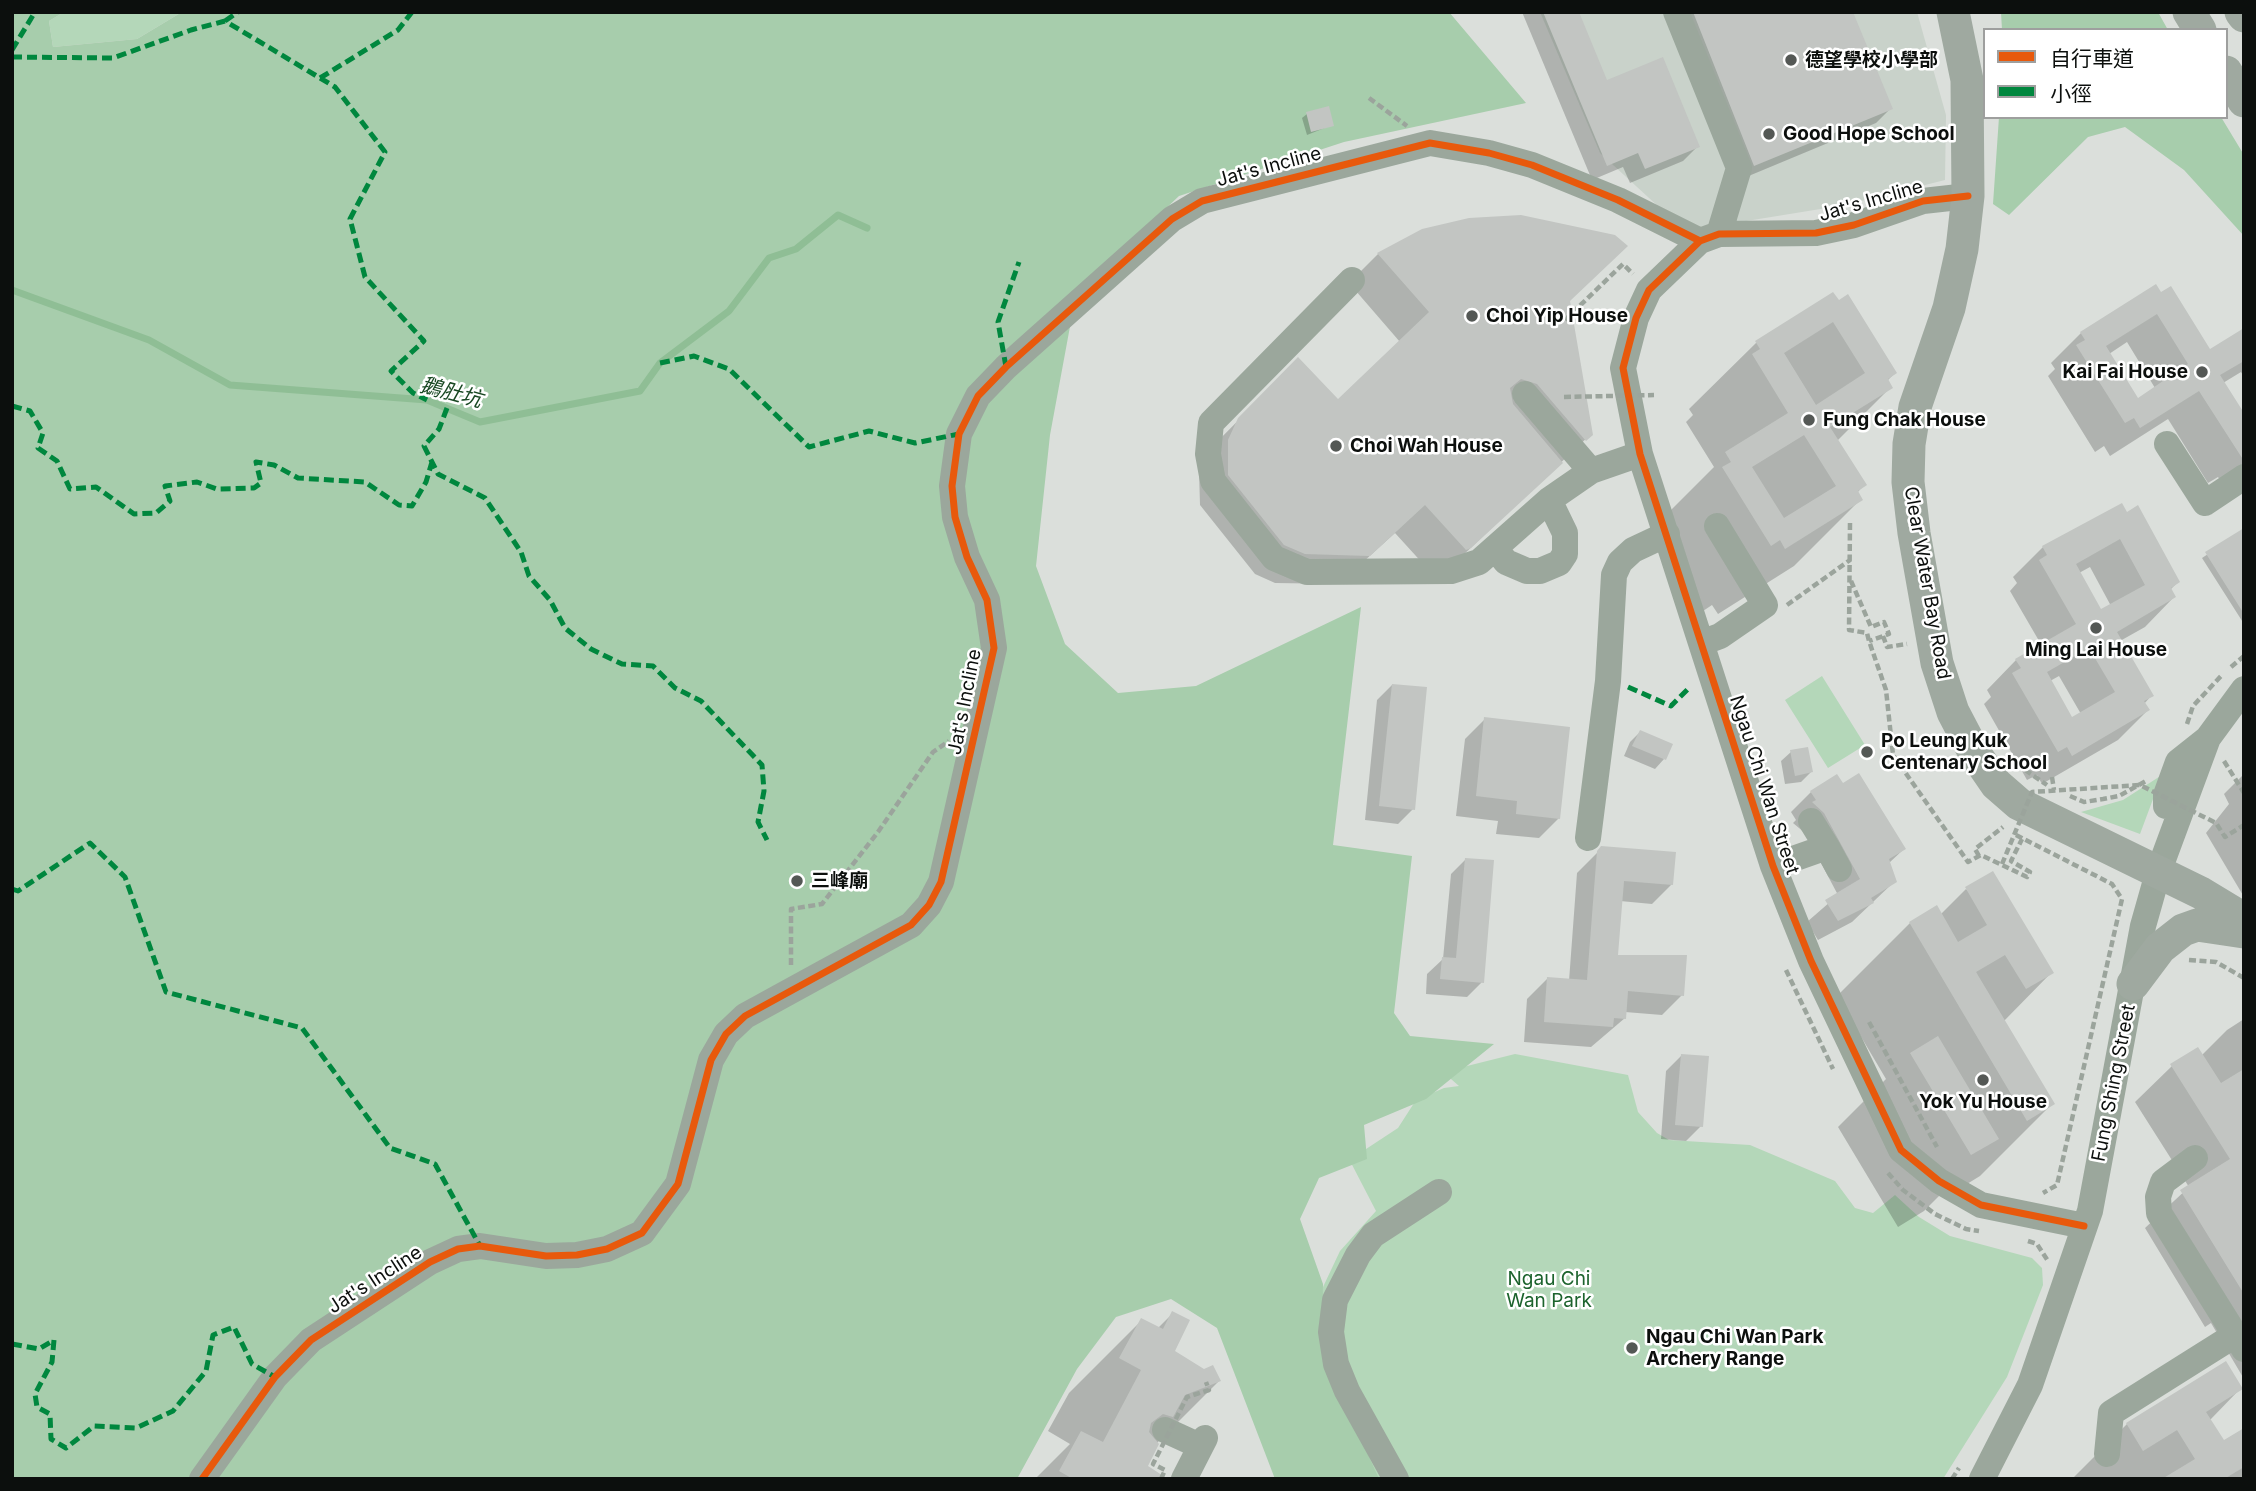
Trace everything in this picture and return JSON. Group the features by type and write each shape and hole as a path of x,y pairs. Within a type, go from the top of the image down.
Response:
{"main road":[{"name":"Clear Water Bay Road","path":"1953,12 1967,80 1968,196 1962,249 1949,308 1915,407 1909,443 1908,482 1914,533 1937,663 1953,712 1973,752 1996,784 2019,804 2202,893 2244,919"},
{"path":"2189,12 2199,28"},
{"path":"2228,75 2244,101"},
{"path":"2133,984 2160,948 2183,930 2197,925 2244,932"}],"street":[{"path":"1676,12 1739,168 1709,237"},
{"name":"Jat's Incline","path":"202,1479 275,1377 311,1340 430,1262 458,1249 480,1246 546,1256 577,1255 607,1249 642,1233 678,1184 711,1060 726,1034 745,1017 911,925 929,905 941,882 994,648 987,600 967,557 955,517 952,486 959,434 978,396 1006,367 1172,219 1202,201 1430,143 1489,153 1532,165 1709,237 1816,233 1854,225 1923,201 1968,196"},
{"name":"Ngau Chi Wan Street","path":"1709,237 1649,290 1636,318 1623,368 1640,454 1773,866 1811,961 1901,1150 1939,1181 1981,1205 2084,1226"},
{"path":"1352,281 1211,423 1208,454 1213,481 1274,558 1307,572 1451,571 1479,562 1549,500 1591,471 1640,454"},
{"path":"1525,394 1591,471"},
{"path":"2167,444 2204,503 2244,477"},
{"path":"1495,548 1506,562 1527,571 1540,571 1559,563 1565,554 1565,533 1549,500"},
{"path":"1701,643 1720,636 1765,605 1717,527"},
{"path":"1588,838 1608,681 1614,575 1620,562 1633,550 1667,534"},
{"name":"Fung Shing Street","path":"1982,1479 2030,1385 2090,1211 2143,926 2158,873 2205,741 2244,689"},
{"path":"1773,866 1833,858 1811,821"},
{"path":"2107,1454 2111,1412 2239,1342 2159,1213 2158,1197 2163,1182 2195,1158"},
{"path":"1396,1479 1347,1391 1336,1364 1331,1332 1335,1300 1358,1255 1373,1235 1439,1192"},
{"path":"1165,1430 1203,1442 1184,1479"}],"path":[{"path":"1369,98 1430,143"},
{"path":"1565,320 1623,264 1633,275"},
{"path":"1642,390 1643,404"},
{"path":"1564,397 1654,395"},
{"path":"1850,523 1849,629 1867,633 1886,690 1893,755 1968,862 1979,856"},
{"path":"1850,578 1871,627 1884,622 1889,634 1869,641"},
{"path":"2244,656 2193,706 2205,741 2244,793"},
{"path":"792,990 791,909 822,904 878,832 933,752 979,721"},
{"path":"2023,769 2049,786 2084,802 2119,796 2150,778"},
{"path":"2052,777 2054,790"},
{"path":"2003,864 2032,792 2140,785 2216,823 2225,837 2244,825"},
{"path":"2003,827 1975,849 1979,856 2003,864 2027,877 2030,872 2011,860 2022,839"},
{"path":"2034,1193 2050,1191 2057,1185 2122,899 2112,884 2040,850"},
{"path":"2181,961 2193,959 2216,962 2244,978"},
{"path":"1862,1010 1938,1149"},
{"path":"1161,1479 1165,1470 1153,1464 1187,1397 1209,1390 1206,1382"}],"shaded area":[{"name":"Good Hope School","path":"1540,12 1917,12 1946,115 1945,180 1845,205 1685,231 1600,153"}],"green space":[{"path":"12,12 64,12 49,21 53,47 137,39 182,12 1449,12 1526,103 1344,142 1179,196 1076,294 1050,435 1036,566 1065,644 1118,693 1196,686 1361,607 1333,845 1412,856 1394,1013 1410,1036 1494,1044 1426,1099 1364,1125 1367,1159 1319,1178 1300,1219 1323,1284 1322,1352 1379,1479 1275,1479 1217,1328 1171,1299 1116,1317 1077,1369 1017,1479 12,1479"},
{"path":"64,12 182,12 137,39 53,47 49,21"},
{"path":"2001,12 2158,12 2167,28 2002,28"},
{"path":"1999,119 2222,119 2244,155 2244,236 2184,170 2125,127 2088,137 2009,215 1993,204"},
{"path":"1822,676 1865,745 1828,768 1785,700"},
{"path":"2162,775 2140,834 2081,812 2123,800"},
{"name":"Ngau Chi Wan Park","path":"1515,1054 1628,1075 1638,1112 1657,1133 1669,1140 1750,1145 1835,1181 1855,1208 1873,1213 1895,1195 1919,1217 1950,1236 2032,1258 2042,1268 2043,1285 2007,1377 1943,1479 1369,1479 1317,1330 1323,1287 1340,1251 1376,1211 1348,1157 1363,1151 1398,1128 1416,1100 1444,1088 1459,1086 1443,1072"}],"building":[{"path":"1543,12 1579,12 1607,80 1663,57 1700,147 1645,169 1638,153 1607,166"},
{"name":"德望學校小學部","path":"1693,12 1853,12 1893,109 1754,166"},
{"path":"1329,106 1334,126 1311,132 1306,112"},
{"path":"1521,215 1615,235 1628,246 1570,301 1593,435 1586,441 1537,384 1521,379 1510,388 1513,404 1563,463 1471,548 1466,550 1425,505 1370,556 1305,554 1284,545 1228,475 1228,440 1238,418 1298,357 1338,399 1429,312 1377,253 1422,229 1469,218"},
{"name":"Kai Fai House","path":"2156,284 2161,292 2171,286 2210,349 2244,328 2244,361 2220,375 2244,413 2244,461 2199,391 2140,428 2134,418 2125,423 2076,345 2085,340 2080,332","holes":["2157,314 2188,364 2138,398 2106,346"]},
{"name":"Fung Chak House","path":"1833,292 1839,300 1848,294 1897,373 1888,379 1893,388 1830,427 1867,485 1858,491 1863,500 1785,549 1780,540 1771,546 1722,467 1731,462 1725,452 1788,413 1752,354 1760,349 1755,341","holes":["1833,322 1865,373 1816,405 1784,353","1804,435 1836,486 1784,518 1752,467"]},
{"name":"Ming Lai House","path":"2122,503 2127,512 2138,505 2180,582 2171,588 2176,597 2117,632 2154,696 2144,701 2150,710 2072,756 2067,747 2058,752 2012,673 2021,668 2015,659 2076,624 2039,560 2047,555 2042,546","holes":["2120,539 2145,585 2101,609 2076,564","2089,648 2115,692 2072,717 2047,672"]},
{"path":"2244,528 2244,614 2205,552"},
{"path":"1392,684 1427,687 1415,810 1379,806"},
{"path":"1484,717 1570,727 1560,819 1516,814 1517,801 1476,796"},
{"path":"1640,730 1673,744 1666,760 1632,746"},
{"path":"1808,747 1813,772 1795,776 1790,750"},
{"path":"1859,773 1906,849 1889,859 1897,882 1871,898 1874,903 1838,921 1825,900 1860,879 1824,813 1812,802 1816,800 1810,791 1837,774 1843,783"},
{"path":"1601,846 1676,852 1673,885 1624,881 1618,955 1687,955 1684,996 1628,991 1626,1019 1614,1018 1613,1027 1544,1022 1547,977 1587,980 1597,851"},
{"path":"1465,858 1494,860 1484,983 1440,979 1442,957 1456,958"},
{"path":"1993,871 2054,973 2026,989 2005,955 1976,972 2055,1104 2027,1121 1909,922 1937,905 1958,942 1987,925 1965,887"},
{"path":"1938,1036 1999,1139 1971,1155 1910,1053"},
{"path":"2198,1047 2221,1083 2244,1069 2244,1294 2180,1190 2230,1159 2170,1064"},
{"path":"1681,1054 1709,1056 1703,1127 1675,1125"},
{"path":"1172,1311 1190,1320 1175,1351 1204,1369 1213,1365 1221,1381 1185,1395 1173,1417 1163,1414 1151,1423 1149,1432 1159,1444 1148,1466 1168,1479 1073,1479 1059,1471 1081,1431 1103,1442 1141,1370 1119,1358 1141,1318 1163,1329"},
{"path":"2226,1361 2243,1389 2206,1412 2224,1440 2244,1428 2244,1467 2224,1479 2162,1479 2195,1459 2177,1430 2143,1451 2126,1423"}],"waterway":[{"name":"鵝肚坑","path":"12,290 149,340 230,385 427,400 480,422 640,391 660,363 729,311 769,258 796,249 838,215 867,228"}],"marked path":[{"path":"12,50 35,12"},
{"path":"225,21 238,12"},
{"path":"320,78 398,30 412,12"},
{"path":"12,57 113,58 191,30 225,21 335,87 385,152 350,219 365,277 424,341 391,371 413,393 427,400"},
{"path":"1006,367 998,322 1019,262"},
{"path":"660,363 694,356 729,369 809,447 869,431 915,443 959,434"},
{"path":"12,406 30,411 43,433 38,448 57,461 70,489 96,487 134,514 156,513 170,501 165,486 197,482 217,489 254,488 261,483 256,462 274,465 298,478 365,482 399,505 412,506 426,482 432,462"},
{"path":"447,408 439,429 424,446 438,474 485,498 521,552 529,576 550,600 565,628 591,649 622,664 653,666 675,688 701,701 762,765 764,791 758,822 767,840"},
{"path":"1628,687 1671,706 1690,687"},
{"path":"12,889 18,891 90,843 125,877 166,992 302,1028 390,1148 435,1164 480,1246"},
{"path":"12,1344 39,1349 54,1340 52,1362 35,1394 37,1407 50,1414 51,1439 66,1448 94,1426 136,1428 173,1411 206,1371 213,1335 234,1327 252,1364 275,1377"}],"cycle path":[{"path":"202,1479 275,1377 311,1340 430,1262 458,1249 480,1246 546,1256 577,1255 607,1249 642,1233 678,1184 711,1060 726,1034 745,1016 911,925 929,905 941,882 994,648 987,600 967,557 955,517 952,486 959,434 978,396 1006,367 1172,219 1202,201 1430,143 1489,153 1532,165 1618,200 1700,241"},
{"path":"1968,196 1923,201 1854,225 1816,233 1719,234 1700,241 1649,290 1636,318 1623,368 1640,454 1773,866 1811,961 1901,1150 1939,1181 1981,1205 2084,1226"}],"place":[{"name":"德望學校小學部","path":"1791,60"},
{"name":"Good Hope School","path":"1769,134"},
{"name":"Choi Yip House","path":"1472,316"},
{"name":"Kai Fai House","path":"2202,372"},
{"name":"Fung Chak House","path":"1809,420"},
{"name":"Choi Wah House","path":"1336,446"},
{"name":"Ming Lai House","path":"2096,628"},
{"name":"Po Leung Kuk Centenary School","path":"1867,752"},
{"name":"三峰廟","path":"797,881"},
{"name":"Yok Yu House","path":"1983,1080"},
{"name":"Ngau Chi Wan Park Archery Range","path":"1632,1348"}]}
